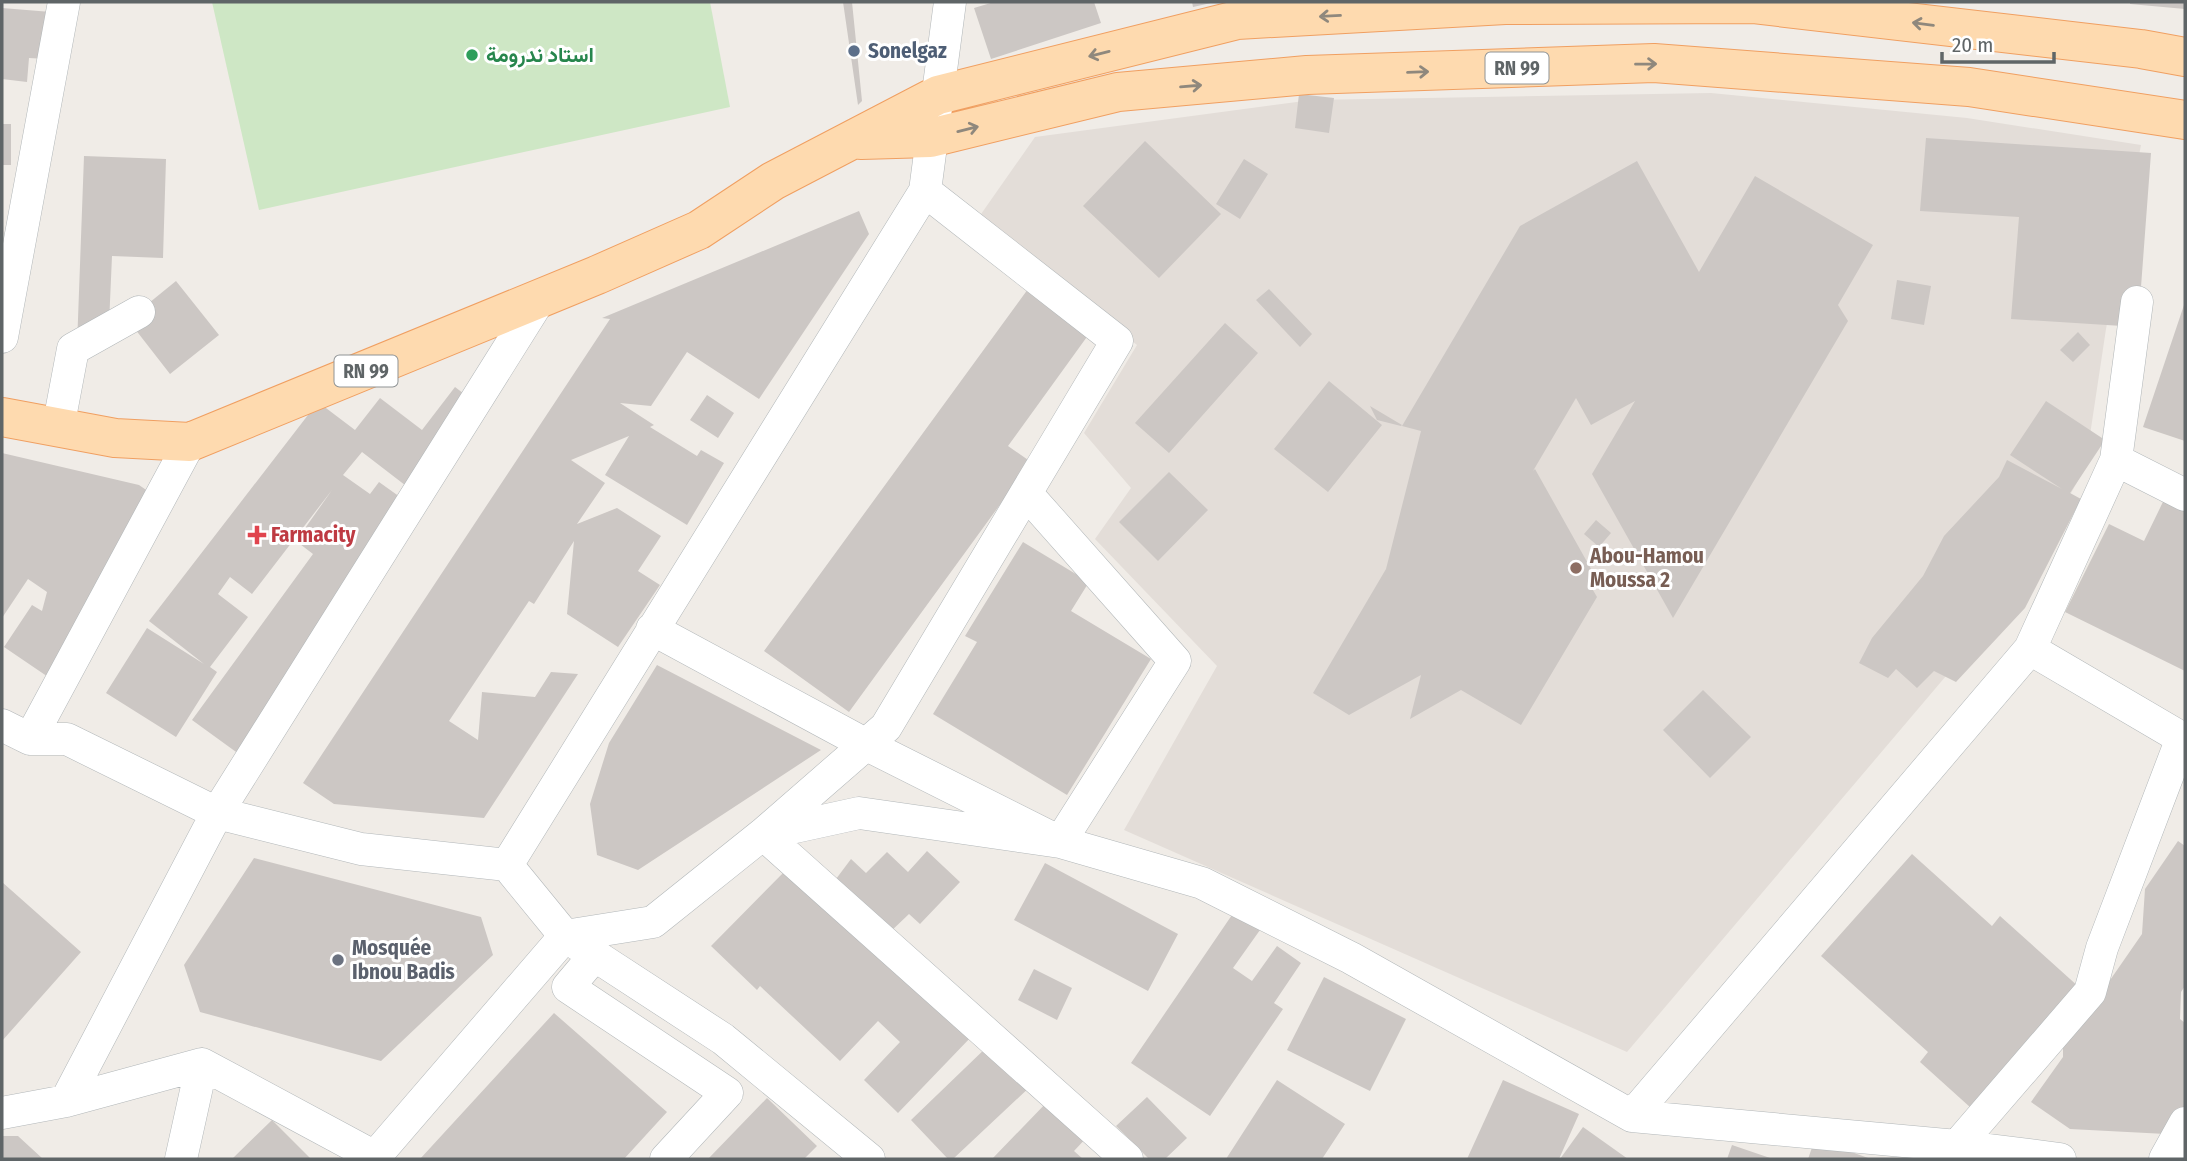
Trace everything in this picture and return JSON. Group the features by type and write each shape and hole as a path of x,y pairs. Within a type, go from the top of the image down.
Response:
{"main road":[{"name":"RN 99","path":"2,416 115,439 190,442 699,230 773,181 938,95 1237,11 1505,3 1752,4 2141,49 2185,57"},
{"name":"RN 99","path":"852,141 930,138 1118,92 1307,75 1654,63 1969,87 2185,120"}],"street":[{"path":"2,337 64,2"},
{"path":"507,866 925,191 950,2"},
{"path":"2,1113 66,1101 202,1065 374,1158 565,936 653,922 763,834 886,727 1117,341 925,191"},
{"path":"66,1101 218,813 541,298"},
{"path":"1632,1116 2030,649 2116,460 2137,302"},
{"path":"58,428 73,349 139,312"},
{"path":"30,739 190,442"},
{"path":"2116,460 2185,495"},
{"path":"1026,493 1175,661 1060,842"},
{"path":"652,629 865,744 1060,842"},
{"path":"1957,1146 2090,992 2102,948 2183,739 2030,649"},
{"path":"2,724 30,739 66,739 218,813 361,849 507,866 565,936 723,1039 869,1159"},
{"path":"763,834 859,813 1060,842 1202,883 1351,958 1632,1116 1957,1146 2060,1159"},
{"path":"763,834 1127,1159"},
{"path":"594,956 568,987 727,1093 666,1159"},
{"path":"181,1159 202,1065"},
{"path":"2165,1159 2185,1122"}],"shaded area":[{"name":"Abou-Hamou Moussa 2","path":"1711,93 1967,118 2141,145 2106,329 2085,468 2013,597 1627,1052 1124,830 1217,666 1095,539 1131,488 1084,433 1137,345 979,217 1035,137 1312,100"}],"green space":[{"name":"استاد ندرومة","path":"212,2 710,2 730,107 259,210"}],"building":[{"name":"Sonelgaz","path":"843,2 852,2 862,101 858,105"},
{"path":"994,2 1094,2 1101,23 991,59 974,8"},
{"path":"1192,2 1210,2 1211,3 1193,7"},
{"path":"2185,2 2185,9 2130,4"},
{"path":"2,8 51,12 47,59 29,58 27,82 2,79"},
{"path":"1299,94 1334,98 1329,133 1295,128"},
{"path":"2,124 11,124 11,165 2,165"},
{"path":"1926,138 2151,153 2138,327 2011,319 2019,217 1920,211"},
{"path":"1145,141 1221,214 1159,278 1083,206"},
{"path":"84,156 166,159 163,258 112,256 108,347 77,346"},
{"path":"1244,159 1268,174 1240,219 1216,204"},
{"path":"1637,161 1699,272 1755,176 1873,245 1838,305 1848,321 1673,618 1592,474 1635,401 1591,425 1576,398 1533,471 1535,469 1595,576 1590,585 1597,597 1521,725 1461,690 1410,719 1421,675 1349,715 1313,693 1386,569 1421,431 1402,426 1520,226"},
{"path":"859,211 869,234 759,399 687,352 651,406 620,403 654,425 650,427 697,456 701,450 724,463 687,525 605,475 629,436 571,460 605,483 577,524 617,508 661,536 638,571 660,585 618,647 567,614 574,541 534,604 529,601 449,721 478,740 482,692 535,697 551,672 578,674 484,818 334,804 303,783 610,319 602,318"},
{"path":"1897,280 1931,286 1924,325 1891,319"},
{"path":"176,281 219,335 170,374 128,320"},
{"path":"1028,289 1089,334 1008,446 1031,462 849,712 764,651"},
{"path":"1269,289 1312,334 1300,347 1256,300"},
{"path":"2185,302 2185,441 2143,427"},
{"path":"1225,323 1258,353 1169,453 1135,423"},
{"path":"2078,332 2090,345 2073,362 2060,350"},
{"path":"1329,381 1382,425 1328,492 1274,449"},
{"path":"455,387 480,406 414,492 362,452 343,475 370,494 379,482 421,512 243,757 192,720 313,554 296,541 332,490 252,594 230,577 218,594 248,617 210,667 217,672 176,737 106,693 147,628 204,664 149,621 318,402 355,430 380,398 422,430"},
{"path":"707,395 734,413 718,438 690,420"},
{"path":"2046,401 2105,440 2070,493 2081,499 2025,608 1956,682 1934,671 1917,688 1896,669 1888,678 1859,663 1872,638 1923,576 1944,536 1999,477 2007,460 2062,489 2010,455"},
{"path":"1370,406 1402,425 1377,420"},
{"path":"2,453 139,485 168,505 57,683 4,647 32,605 42,611 47,592 28,579 2,618"},
{"path":"1169,472 1208,510 1158,561 1119,522"},
{"path":"2177,473 2185,477 2185,671 2065,612 2109,524 2144,541"},
{"path":"1596,520 1611,533 1599,547 1584,534"},
{"path":"1023,542 1089,582 1071,611 1151,659 1067,795 933,714 977,642 965,636"},
{"path":"657,665 821,750 638,870 597,855 590,804 609,743"},
{"path":"1703,690 1751,737 1710,778 1663,730"},
{"path":"2178,841 2185,846 2185,986 2181,992 2180,1019 2185,1023 2185,1135 2070,1129 2031,1102 2063,1057 2063,1048 2142,934 2145,889"},
{"path":"927,851 960,882 920,924 909,914 888,934 833,883 851,859 866,873 887,852 908,872"},
{"path":"1912,854 1992,926 2000,916 2080,988 1971,1108 1920,1062 1928,1052 1821,956"},
{"name":"Mosquée Ibnou Badis","path":"254,858 481,917 493,955 381,1061 200,1012 184,965"},
{"path":"1045,863 1178,934 1148,991 1014,920"},
{"path":"784,872 972,1036 898,1113 864,1080 900,1042 878,1021 840,1061 760,986 757,990 711,946"},
{"path":"2,882 81,952 2,1041"},
{"path":"1234,912 1260,930 1233,968 1252,981 1277,946 1301,963 1274,1003 1283,1009 1210,1116 1131,1063"},
{"path":"1034,969 1072,988 1057,1020 1018,1000"},
{"path":"1324,977 1406,1019 1370,1091 1287,1050"},
{"path":"554,1013 667,1112 624,1159 420,1159"},
{"path":"991,1043 1032,1085 953,1159 948,1159 911,1120"},
{"path":"1277,1080 1345,1124 1322,1159 1226,1159"},
{"path":"1503,1080 1579,1114 1559,1159 1467,1159"},
{"path":"1147,1097 1187,1138 1165,1159 1149,1159 1116,1126"},
{"path":"767,1098 817,1146 804,1159 708,1159"},
{"path":"1049,1100 1088,1136 1074,1151 1083,1159 992,1159"},
{"path":"272,1120 311,1159 232,1159"},
{"path":"1583,1127 1628,1159 1560,1159"},
{"path":"2,1136 18,1136 43,1159 2,1159"},
{"path":"1815,1139 1871,1159 1808,1159"},
{"path":"1732,1145 1773,1159 1727,1159"}],"place":[{"name":"Sonelgaz","path":"854,51"},
{"name":"استاد ندرومة","path":"472,55"},
{"name":"Farmacity","path":"257,535"},
{"name":"Abou-Hamou Moussa 2","path":"1576,568"},
{"name":"Mosquée Ibnou Badis","path":"338,960"}]}
